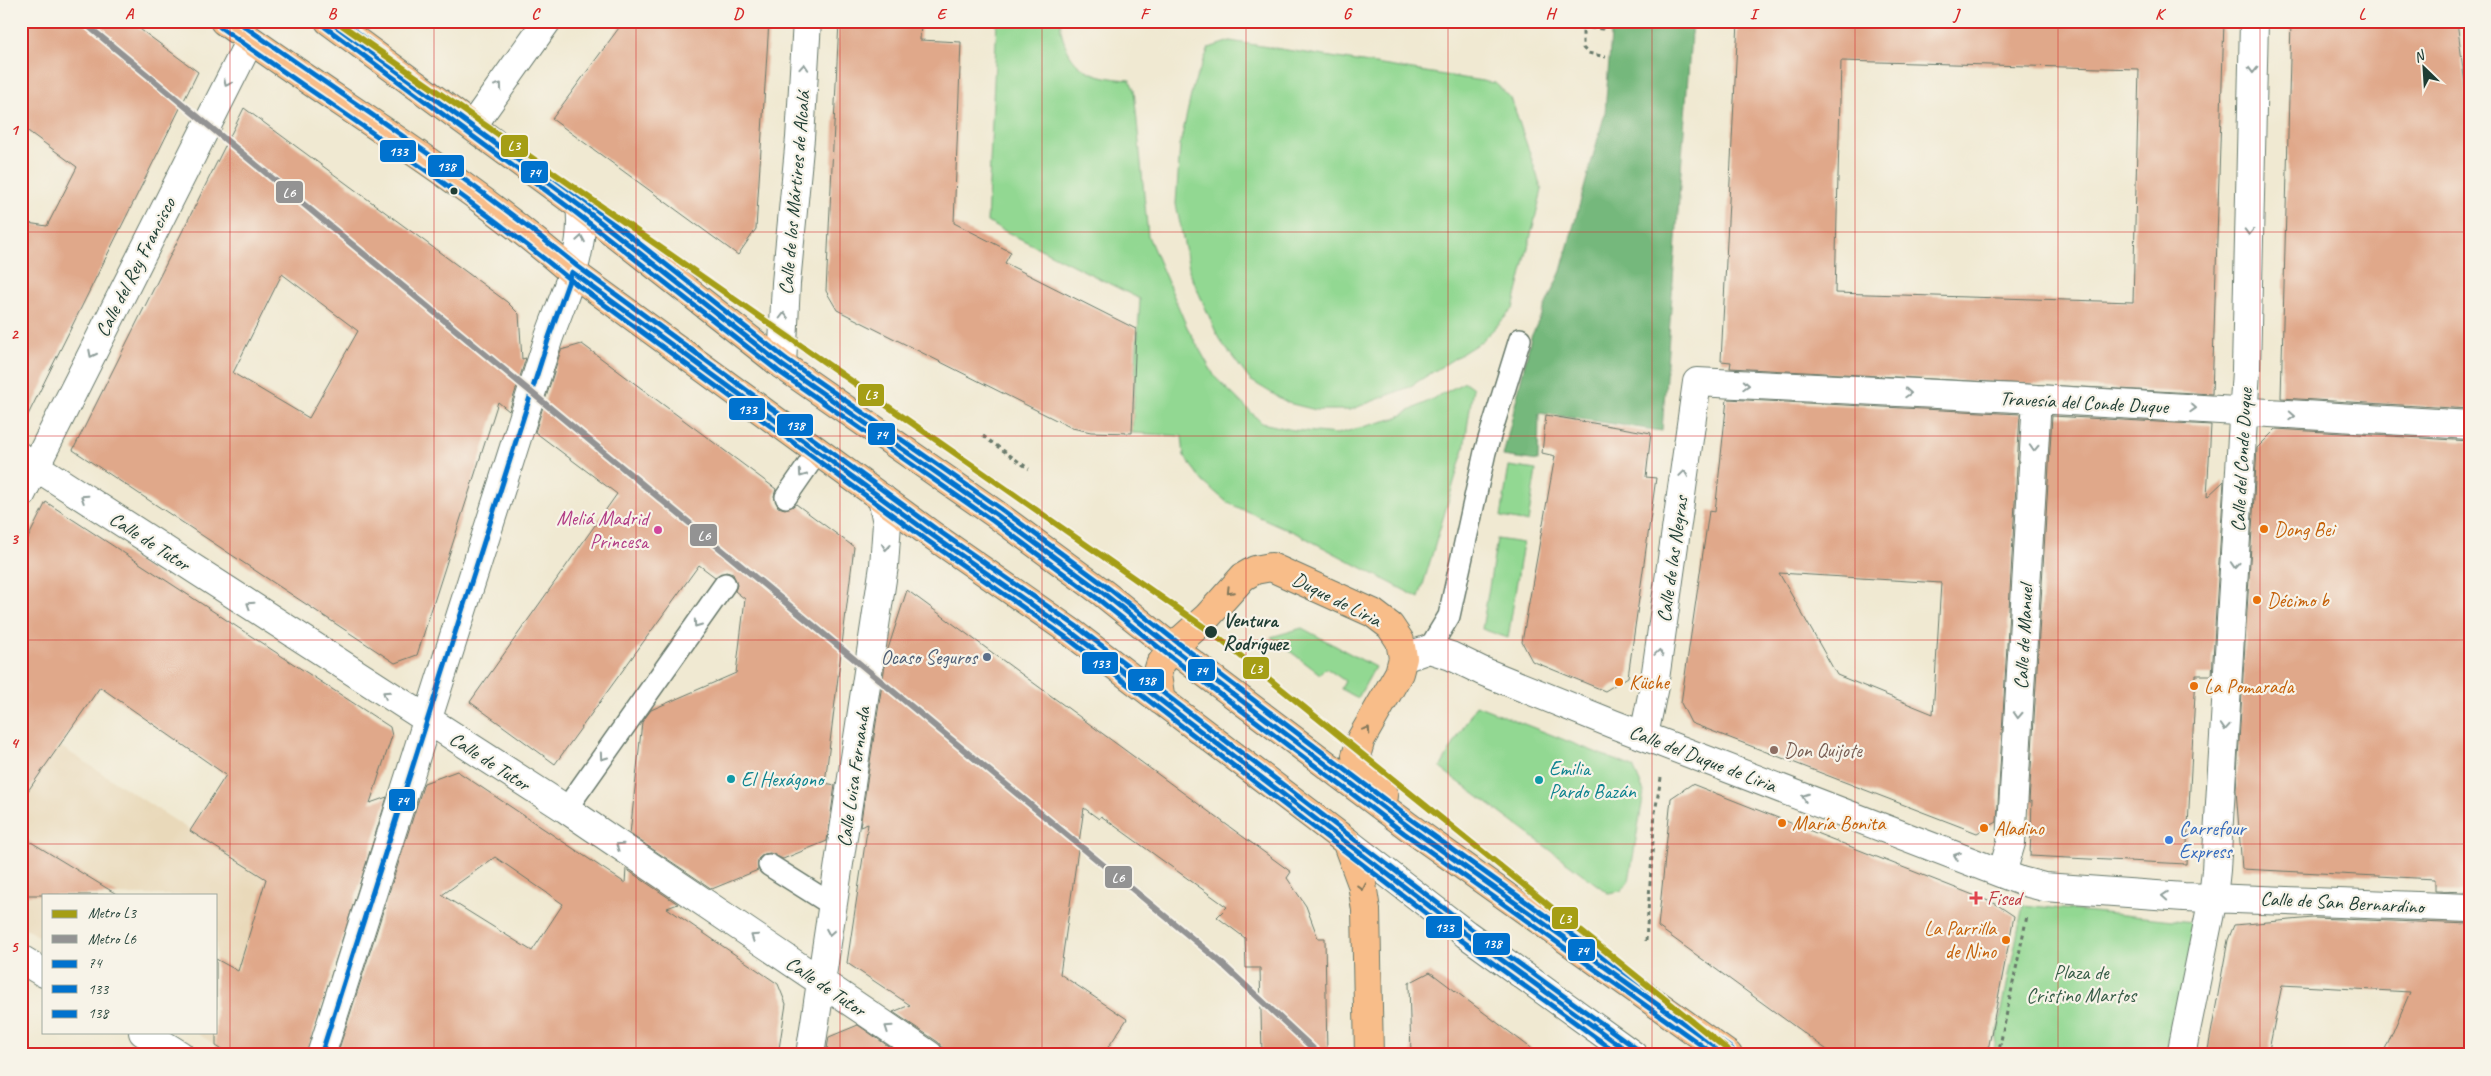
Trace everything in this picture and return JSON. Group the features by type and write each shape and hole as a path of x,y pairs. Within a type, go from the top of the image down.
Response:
{"main road":[{"path":"224,21 390,134 532,236 572,272 818,452 1071,632 1346,841 1362,884 1366,910 1369,1055"},
{"path":"329,21 580,206 782,365 1005,520 1103,592 1172,648 1409,827 1728,1055"},
{"name":"Duque de Liria","path":"1161,701 1156,675 1160,665 1172,648 1207,617 1243,577 1255,570 1271,566 1373,613 1390,626 1400,641 1404,658"},
{"path":"1404,658 1399,673 1361,739 1356,756 1370,782 1394,806 1409,827"}],"street":[{"path":"476,128 478,118 488,102 547,21"},
{"name":"Calle de los Mártires de Alcalá","path":"782,365 786,283 800,138 807,21"},
{"name":"Calle del Conde Duque","path":"2214,898 2243,412 2254,21"},
{"name":"Calle del Rey Francisco","path":"21,495 28,462 250,40"},
{"path":"321,1055 546,347 572,272 583,226 580,206"},
{"name":"Travesía del Conde Duque","path":"1698,382 2037,399 2470,425"},
{"name":"Calle de las Negras","path":"1644,735 1655,677 1698,382"},
{"name":"Calle de Manuel","path":"2012,877 2011,844 2037,399"},
{"name":"Calle de Tutor","path":"28,462 566,809 929,1055"},
{"name":"Calle Luisa Fernanda","path":"810,1055 884,566 887,523 882,498"},
{"path":"1404,658 1429,649"},
{"name":"Calle del Duque de Liria","path":"1429,649 1644,735 2012,877"},
{"path":"1346,841 1466,934 1633,1055"},
{"path":"2012,877 2044,886 2214,898 2181,1055"},
{"name":"Calle de San Bernardino","path":"2214,898 2470,908"},
{"path":"21,959 42,971"},
{"path":"146,1034 180,1055"}],"lane":[{"path":"1429,649 1449,616 1485,452 1520,339"},
{"path":"786,497 818,452"},
{"path":"566,809 725,584"},
{"path":"769,865 834,906"}],"path":[{"path":"1089,21 1098,21"},
{"path":"1600,21 1602,29 1583,26 1582,48 1588,53 1606,56"},
{"path":"983,436 1029,469"},
{"path":"1646,941 1655,812"},
{"path":"1998,1055 2028,912 2012,877"}],"shaded area":[{"path":"60,746 332,922 231,1055 198,1034 218,1034 218,894 42,894 42,939 21,926 21,802"}],"green space":[{"path":"997,21 1061,21 1064,41 1070,54 1083,68 1100,76 1130,80 1134,90 1148,236 1187,327 1215,377 1262,423 1293,430 1337,434 1396,418 1465,382 1473,388 1464,449 1419,598 1298,534 1228,503 1203,482 1184,456 1182,436 1132,433 1140,299 987,222"},
{"path":"1612,21 1692,21 1662,431 1539,413 1538,461 1503,456 1531,337 1561,271 1605,113"},
{"path":"1230,41 1495,83 1511,98 1542,190 1513,309 1482,341 1409,387 1350,410 1316,410 1288,403 1250,380 1219,339 1190,273 1176,204 1180,145 1193,86 1209,48"},
{"path":"1509,466 1536,470 1528,522 1501,517"},
{"path":"1497,539 1523,543 1508,638 1482,629"},
{"path":"1302,628 1375,667 1358,698 1341,689 1345,681 1326,668 1320,674 1271,637"},
{"path":"1476,705 1633,767 1644,792 1629,881 1621,891 1608,893 1440,768"},
{"name":"Plaza de Cristino Martos","path":"2023,905 2203,923 2181,1055 1993,1055"}],"building":[{"path":"21,21 129,21 198,72 21,429 21,222 47,226 77,167 21,126"},
{"path":"624,21 769,21 756,229 738,255 552,119"},
{"path":"839,21 921,21 920,40 961,42 954,223 1011,252 1005,263 1136,329 1132,433 1091,432 1072,428 837,310 826,291"},
{"path":"1738,21 2224,21 2212,394 1730,368 1731,362 1721,361","holes":["1841,61 2139,69 2133,302 1835,293"]},
{"path":"2291,21 2457,21 2470,125 2470,409 2281,398"},
{"path":"244,108 507,302 519,314 522,359 526,358 509,411 498,402 417,655 395,663 73,450","holes":["282,274 358,331 309,418 233,373"]},
{"path":"582,344 776,489 774,496 778,507 785,509 796,504 854,547 825,783 835,785 827,841 783,859 770,853 764,854 758,859 758,870 712,889 630,834 642,722 651,710 736,673 745,599 735,591 737,585 733,574 726,572 715,577 699,565 555,764 470,702 617,494 535,432 561,350"},
{"path":"1727,399 2020,414 1997,822 1977,833 1691,723 1681,703 1709,511 1715,512","holes":["1779,573 1941,583 1933,714 1837,675"]},
{"path":"1546,415 1651,433 1646,477 1656,478 1628,677 1605,691 1532,661 1522,642 1555,456 1542,453"},
{"path":"2052,416 2211,425 2207,497 2224,481 2212,675 2196,675 2186,864 2030,856 2032,801 2029,803"},
{"path":"2276,429 2470,441 2470,892 2435,891 2435,879 2242,869 2236,790 2257,448"},
{"path":"46,502 390,727 392,736 370,803 387,797 306,1055 231,1055 216,1046 216,1034 218,1034 218,960 238,971 266,879 190,831 226,775 100,687 21,801 21,552"},
{"path":"907,590 1291,872 1287,878 1306,906 1318,938 1325,938 1327,1055 1262,1055 1260,968 1246,968 1245,938 1217,917 1227,907 1101,816 1099,819 1084,808 1060,974 1127,1019 1103,1055 944,1055 943,1048 938,1042 893,1012 910,1005 847,963 868,824 860,827 887,652"},
{"path":"457,771 625,883 626,869 678,904 667,908 778,984 786,1004 778,1055 337,1055 424,783","holes":["495,857 563,904 532,951 442,895"]},
{"path":"1692,784 1996,904 2014,916 1987,1055 1834,1055 1658,927 1671,798"},
{"path":"21,836 116,894 42,894 21,895"},
{"path":"2313,918 2470,924 2470,1055 2383,1055 2410,992 2282,985 2268,1055 2207,1055 2228,940 2234,925"},
{"path":"1430,972 1540,1055 1411,1055 1409,983"},
{"path":"858,1025 901,1055 826,1055 829,1037"}],"metro line":[{"name":"L6","path":"82,21 1217,959 1320,1055"},
{"name":"L3","path":"336,21 1211,632 1734,1055"}],"transit line":[{"name":"138","path":"237,21 452,171 577,266 936,529 1076,626 1470,928 1637,1049"},
{"name":"74","path":"329,21 580,206 782,365 997,515 1103,593 1172,648 1409,827 1728,1055"},
{"name":"138","path":"342,21 584,200 786,359 1001,509 1107,587 1413,821 1732,1049"},
{"name":"133","path":"220,27 440,180 568,278 928,541 1067,638 1461,940 1620,1055"},
{"name":"133","path":"325,27 575,212 778,371 993,521 1404,833 1715,1055"},
{"name":"74","path":"321,1055 549,337 572,272 932,535 1071,632 1466,934 1633,1055"}],"place":[{"name":"Dong Bei","path":"2264,529"},
{"name":"Meliá Madrid Princesa","path":"658,530"},
{"name":"Décimo b","path":"2257,600"},
{"name":"Ventura Rodríguez","path":"1211,632"},
{"name":"Ocaso Seguros","path":"987,657"},
{"name":"Küche","path":"1619,682"},
{"name":"La Pomarada","path":"2194,686"},
{"name":"Don Quijote","path":"1774,750"},
{"name":"El Hexágono","path":"731,779"},
{"name":"Emilia Pardo Bazán","path":"1539,780"},
{"name":"María Bonita","path":"1782,823"},
{"name":"Aladino","path":"1984,828"},
{"name":"Carrefour Express","path":"2169,840"},
{"name":"Fised","path":"1976,898"},
{"name":"La Parrilla de Nino","path":"2006,940"}]}
